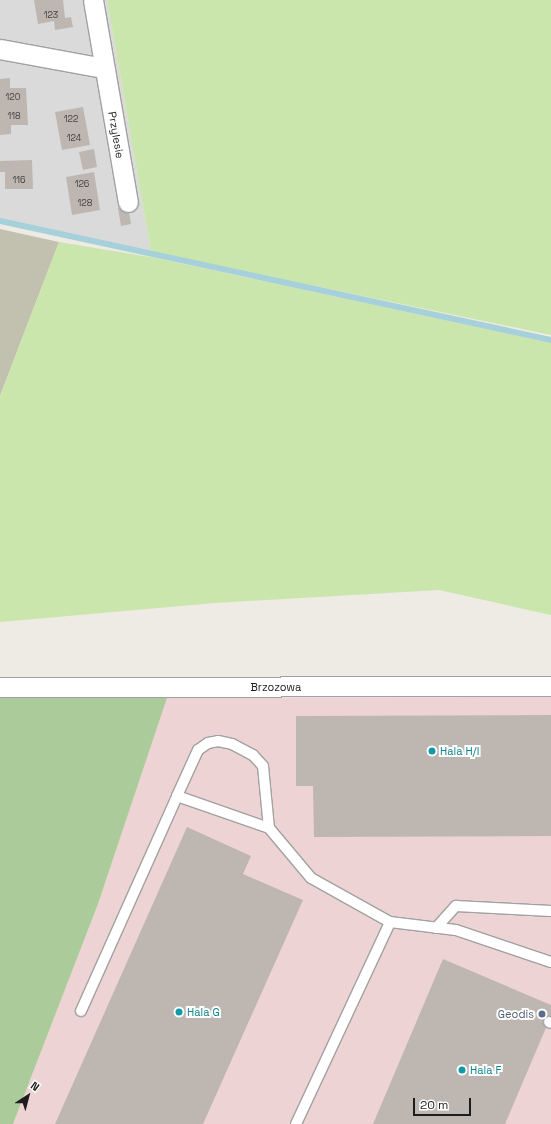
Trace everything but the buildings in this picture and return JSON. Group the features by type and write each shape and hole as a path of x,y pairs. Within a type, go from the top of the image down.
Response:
{"street":[{"name":"Przylesie","path":"93,0 128,202"},
{"path":"0,49 104,68"},
{"name":"Brzozowa","path":"0,687 551,686"}],"lane":[{"path":"82,1011 198,750 208,744 218,741 232,744 254,755 263,766 269,828"},
{"path":"177,796 269,828 311,878 390,922 456,930 551,962"},
{"path":"436,928 456,906 551,911"},
{"path":"296,1124 390,922"}],"shaded area":[{"path":"0,0 107,0 151,252 0,219"},
{"path":"0,229 59,242 0,396"},
{"path":"551,697 551,1124 13,1124 98,904 167,698"}],"green space":[{"path":"107,0 551,0 551,335 151,252"},
{"path":"59,242 156,258 551,343 551,615 439,590 215,603 0,622 0,396"},
{"path":"0,694 551,694 551,697 0,697"},
{"path":"0,697 167,698 98,904 13,1124 0,1124"}],"waterway":[{"path":"0,221 551,340"}],"place":[{"name":"Hala H/I","path":"432,751"},
{"name":"Hala G","path":"179,1012"},
{"name":"Geodis","path":"542,1014"},
{"name":"Hala F","path":"462,1070"}]}
